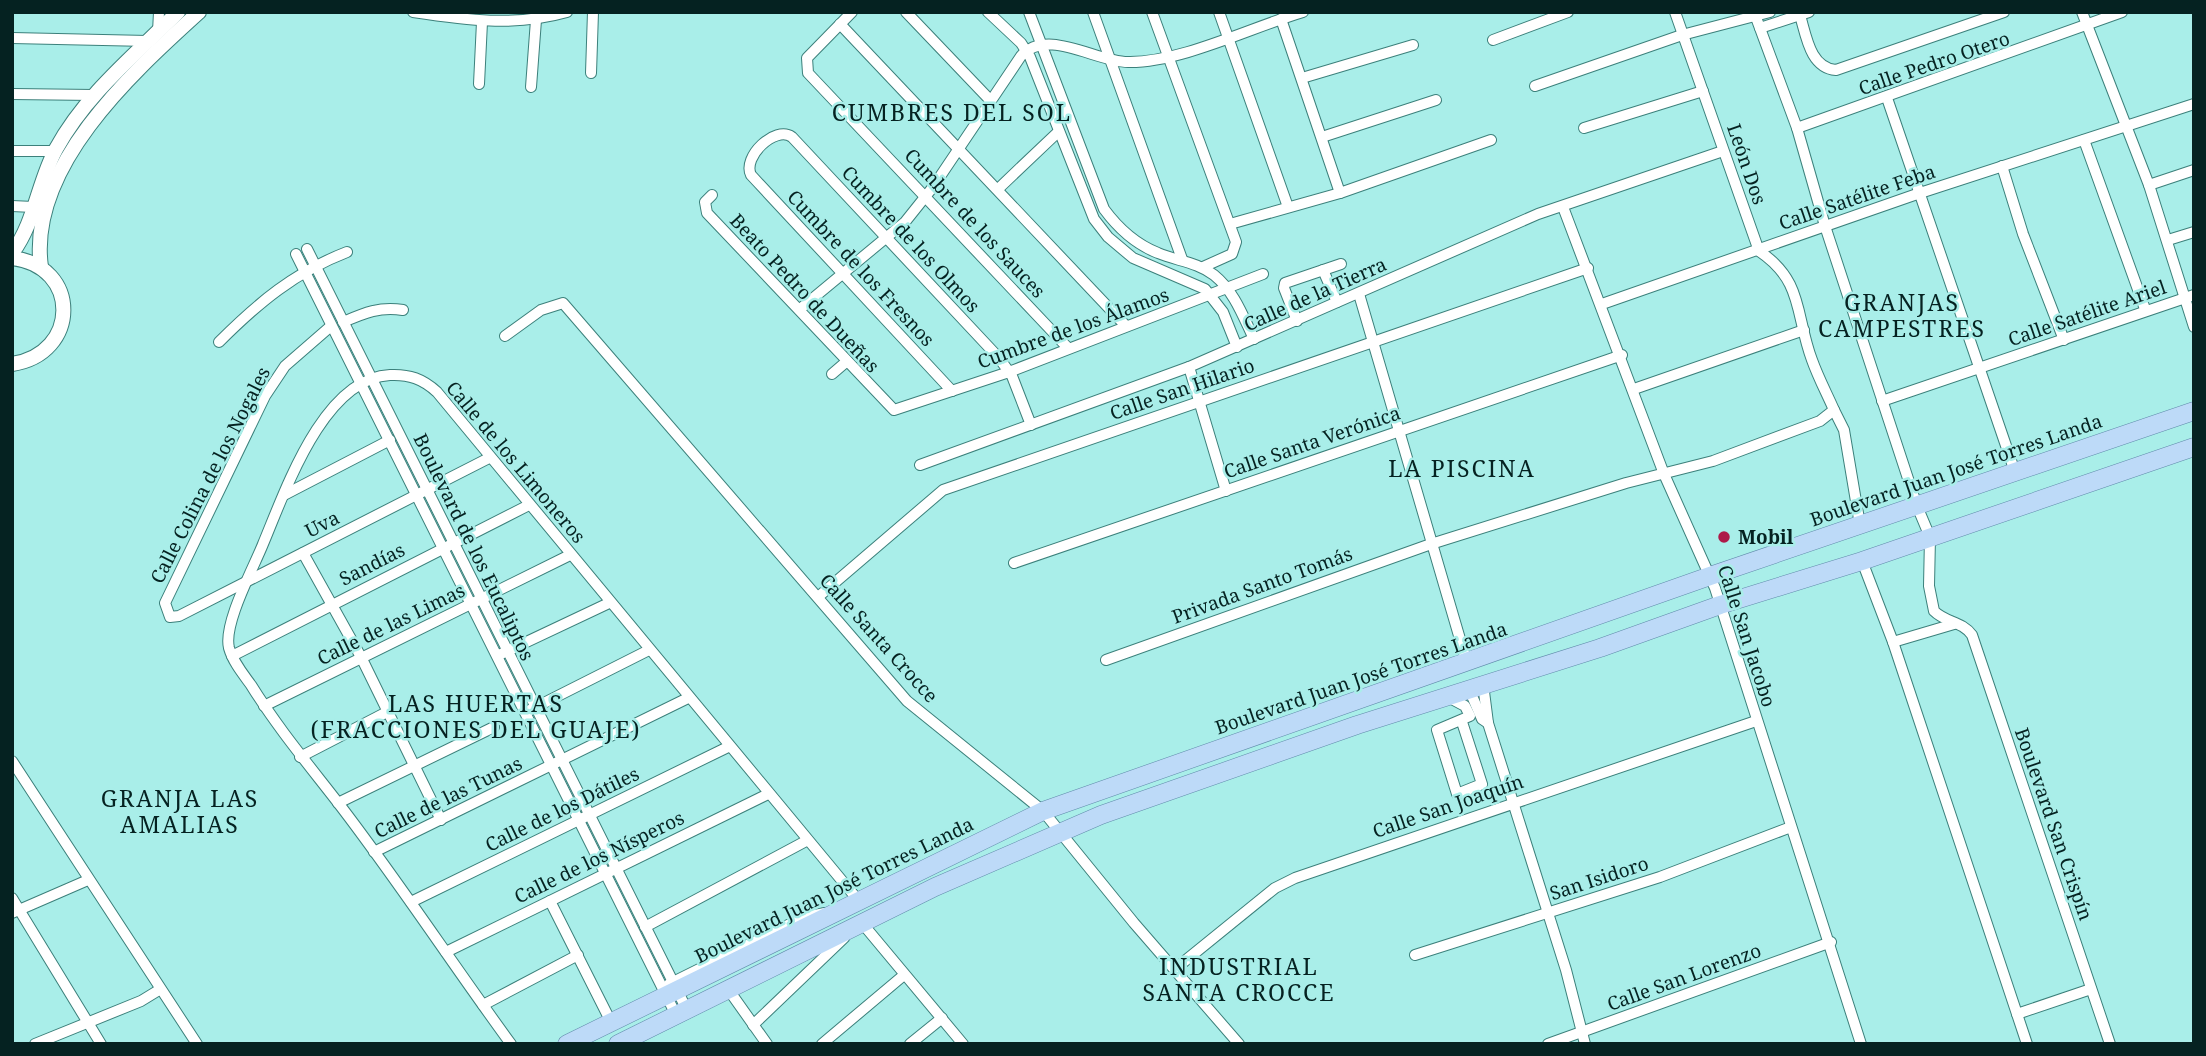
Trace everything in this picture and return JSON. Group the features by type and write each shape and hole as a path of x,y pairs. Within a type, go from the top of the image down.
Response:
{"main road":[{"name":"Boulevard Juan José Torres Landa","path":"567,1044 669,989 832,914 1043,811 1710,576 2194,411"},
{"path":"618,1044 859,924 1058,832 1272,754 1600,648 1720,605 1862,561 2194,447"}],"street":[{"path":"153,36 159,12"},
{"path":"12,364 39,356 51,346 61,327 64,304 60,290 41,267 12,255 24,233 55,151 94,95 178,12"},
{"path":"41,267 39,242 47,211 62,170 82,134 121,86 199,12"},
{"path":"413,12 482,22 537,20 567,12"},
{"path":"500,12 509,22"},
{"path":"591,73 593,12"},
{"path":"852,12 840,24 1125,326"},
{"path":"906,12 990,100"},
{"path":"988,12 1026,50 1089,211 1108,237 1133,258 1183,277 1211,296 1223,312 1237,347"},
{"path":"1029,12 1091,183 1104,209 1131,239 1160,254 1203,267 1228,289 1254,339"},
{"path":"1093,12 1182,259"},
{"path":"1152,12 1236,242 1232,254 1203,267"},
{"path":"1219,12 1288,207"},
{"path":"800,309 887,239 926,196 1026,50 1042,43 1111,61 1139,62 1169,57 1303,12"},
{"path":"1493,40 1568,12"},
{"name":"León Dos","path":"1675,12 1759,251 1779,265 1788,278 1799,304 1812,362 1829,394 1834,410"},
{"path":"1535,86 1682,35 1770,12"},
{"path":"1760,28 1802,13 1814,58 1821,66 1836,70 2004,12"},
{"path":"2081,12 2149,185 2189,297 2194,327"},
{"name":"Calle Pedro Otero","path":"1797,128 2087,27 2122,12"},
{"name":"Boulevard San Crispín","path":"1755,14 1797,128 1825,226 1917,506 1930,537 1929,586 1934,611 1944,620 1957,623 1972,635 2110,1044"},
{"path":"1281,19 1340,193"},
{"path":"531,87 537,20"},
{"path":"479,84 482,22"},
{"name":"Cumbre de los Sauces","path":"840,24 807,58 808,73 1069,348"},
{"path":"12,38 153,36"},
{"path":"1302,78 1413,45"},
{"path":"1584,128 1703,91"},
{"path":"12,94 94,95"},
{"path":"1887,98 2015,472"},
{"path":"1322,137 1436,100"},
{"name":"Calle Satélite Feba","path":"1602,304 1920,193 2194,104"},
{"path":"998,189 1058,132"},
{"name":"Cumbre de los Olmos","path":"748,167 751,158 776,134 785,133 1009,372 1031,425"},
{"path":"1230,224 1340,193 1492,140"},
{"path":"2084,140 2145,310"},
{"path":"12,151 55,151"},
{"name":"Calle de la Tierra","path":"919,465 1189,367 1508,227 1723,151"},
{"path":"2002,166 2024,234 2064,340"},
{"name":"Cumbre de los Fresnos","path":"748,167 751,175 952,391"},
{"path":"2149,185 2194,170"},
{"name":"Beato Pedro de Dueñas","path":"712,195 705,202 707,213 894,410"},
{"path":"12,206 33,206"},
{"name":"Calle San Jacobo","path":"1563,207 1622,355 1664,474 1710,576 1831,942 1861,1044"},
{"path":"2168,240 2194,232"},
{"name":"Boulevard de los Eucaliptos","path":"302,252 343,322 390,440 422,492"},
{"path":"219,342 265,298 310,268 347,252"},
{"path":"1297,321 1284,286 1341,264"},
{"name":"Boulevard de los Eucaliptos","path":"310,268 331,326 366,380 681,1013"},
{"name":"Calle San Hilario","path":"818,597 943,490 1588,268"},
{"path":"1323,270 1338,302"},
{"name":"Cumbre de los Álamos","path":"894,410 1009,372 1263,274"},
{"path":"1359,294 1467,663"},
{"name":"Calle Satélite Ariel","path":"1882,401 2189,297"},
{"name":"Calle Santa Crocce","path":"505,336 541,310 564,303 907,701 1043,811 1239,1044"},
{"path":"343,322 371,310 388,307 403,310"},
{"name":"Calle Colina de los Nogales","path":"170,617 165,603 265,396 292,359 331,326"},
{"path":"1634,389 1804,330"},
{"name":"Calle Santa Verónica","path":"1014,563 1622,355"},
{"path":"832,374 846,362"},
{"path":"1189,367 1226,491"},
{"name":"Calle de los Limoneros","path":"366,380 410,376 429,385 858,900"},
{"path":"366,380 325,416 284,496 229,628 228,642 232,656 264,706 411,902 511,1044"},
{"path":"1664,474 1713,461 1784,435 1820,421 1834,410 1844,430 1860,525"},
{"path":"284,496 390,440"},
{"name":"Uva","path":"170,617 178,616 247,583 489,458"},
{"name":"Privada Santo Tomás","path":"1106,660 1430,544 1626,483 1664,474"},
{"name":"Sandías","path":"232,656 529,505"},
{"path":"303,553 361,657 441,820"},
{"name":"Calle de las Limas","path":"264,706 570,555"},
{"path":"1862,561 1893,642 2027,1044"},
{"path":"502,654 609,603"},
{"path":"1893,642 1957,623"},
{"path":"529,710 649,650"},
{"path":"1476,687 1482,719 1488,723 1548,913 1585,1044"},
{"path":"1447,696 1465,706 1470,716 1462,722 1437,730 1457,793 1482,784 1462,722"},
{"name":"Calle de las Tunas","path":"374,852 688,698"},
{"path":"300,757 387,712"},
{"name":"Calle San Joaquín","path":"1175,969 1285,882 1756,721"},
{"path":"338,803 494,727"},
{"name":"Calle de los Dátiles","path":"411,902 728,747"},
{"path":"12,761 159,990 197,1044"},
{"name":"Calle de los Nísperos","path":"446,952 768,794"},
{"name":"San Isidoro","path":"1415,955 1660,877 1791,827"},
{"path":"645,927 807,841"},
{"name":"Boulevard de los Eucaliptos","path":"610,872 645,927 669,989"},
{"path":"16,912 88,880"},
{"path":"12,898 16,912 101,1044"},
{"path":"550,901 611,1022"},
{"path":"753,1025 859,924 963,1044"},
{"name":"Calle San Lorenzo","path":"1548,1044 1831,942"},
{"path":"482,1005 578,955"},
{"path":"822,1044 904,975"},
{"path":"728,989 767,1044"},
{"path":"2017,1014 2091,989"},
{"path":"35,1044 141,1001 159,990"},
{"path":"910,1044 942,1018"}],"place":[{"name":"Mobil","path":"1724,537"}],"district":[{"name":"CUMBRES DEL SOL","path":"952,113"},
{"name":"GRANJAS CAMPESTRES","path":"1902,316"},
{"name":"LA PISCINA","path":"1462,469"},
{"name":"LAS HUERTAS (FRACCIONES DEL GUAJE)","path":"476,717"},
{"name":"GRANJA LAS AMALIAS","path":"180,812"},
{"name":"INDUSTRIAL SANTA CROCCE","path":"1239,980"}]}
